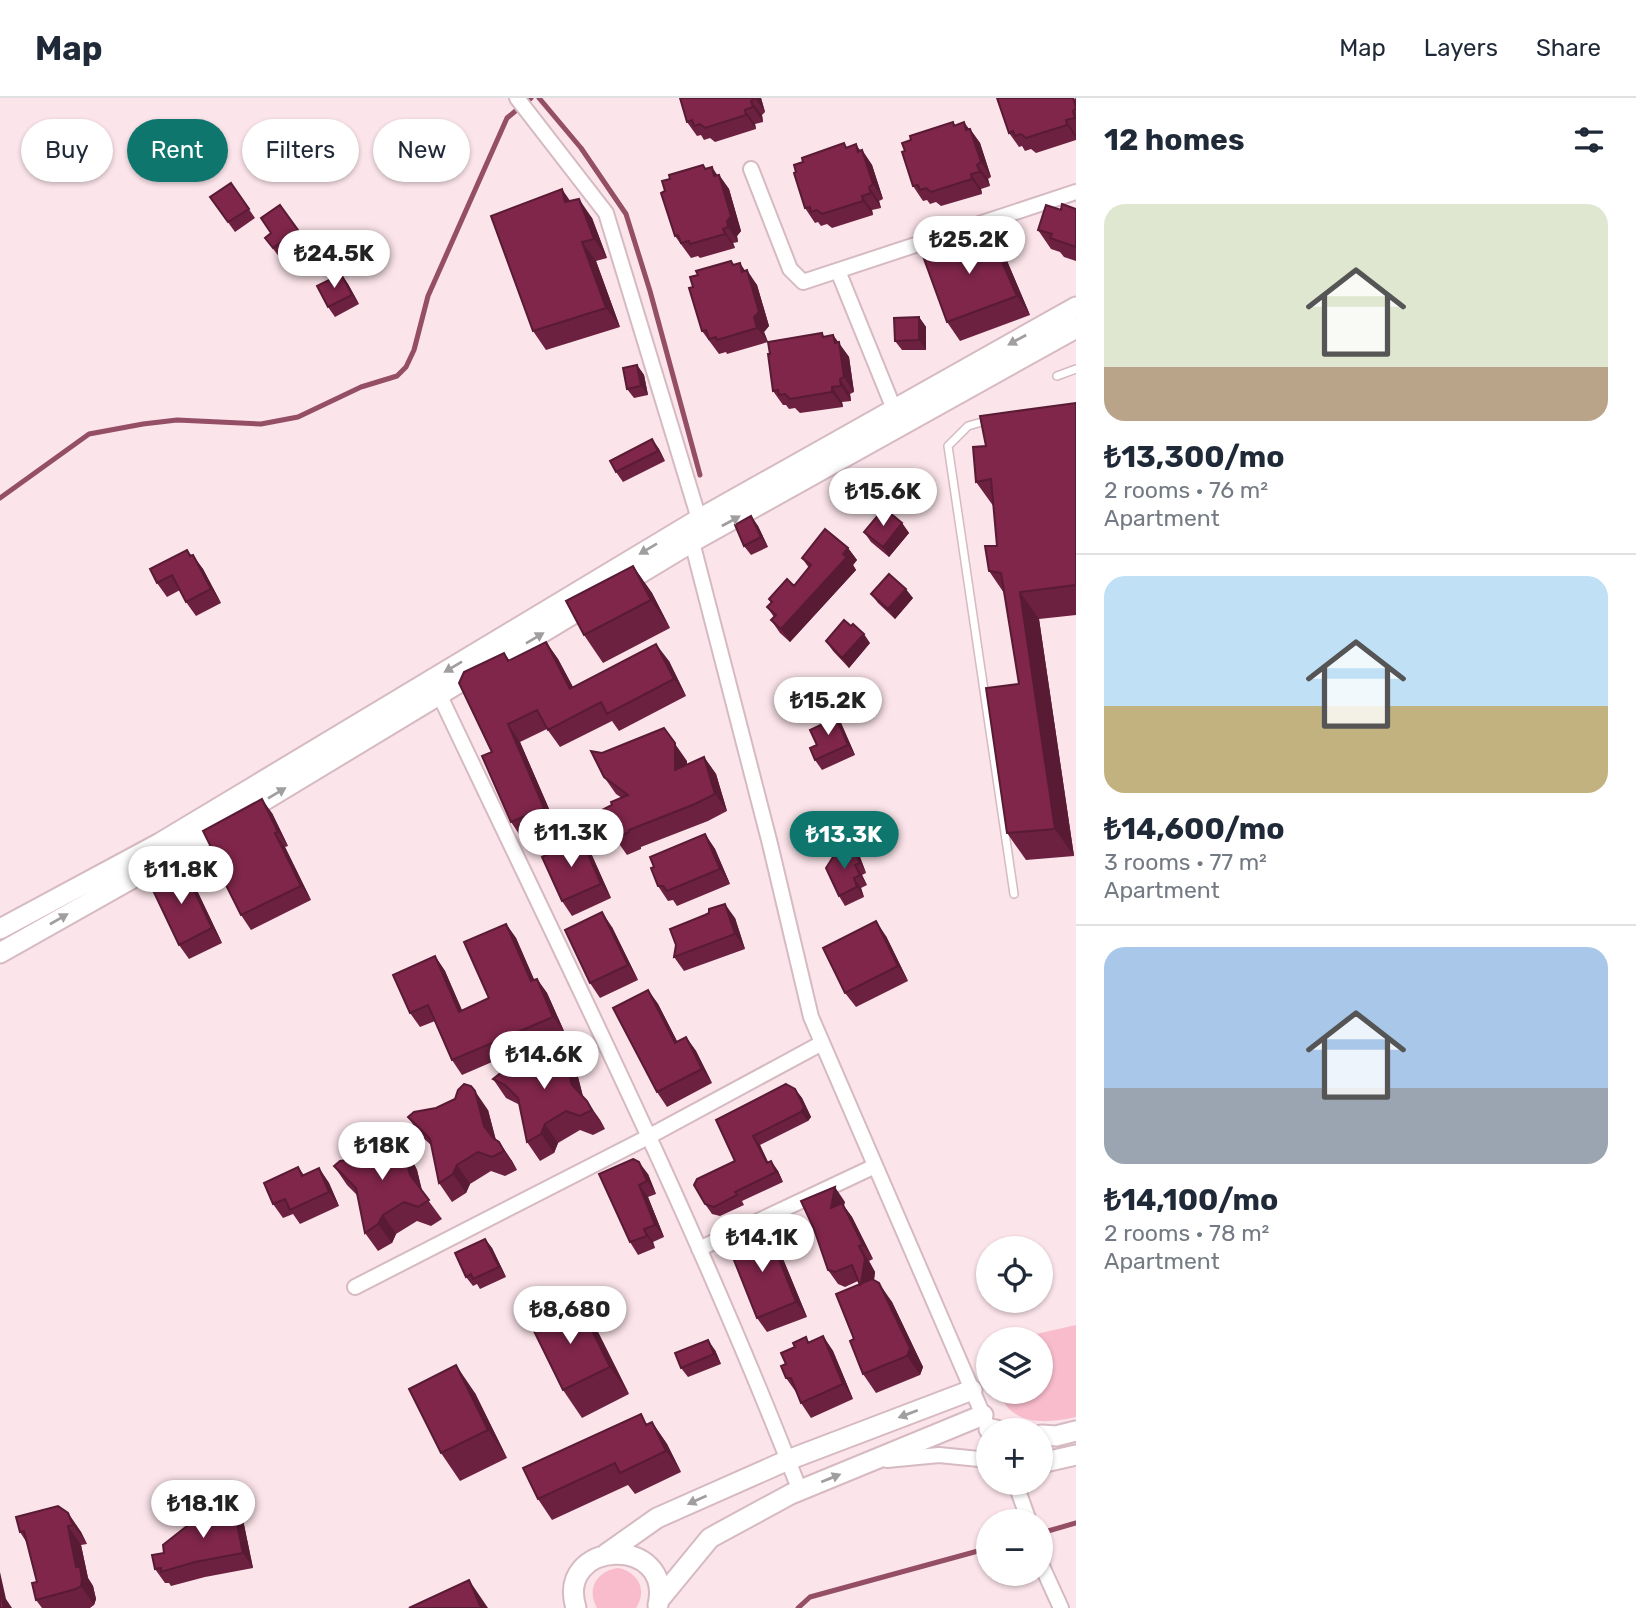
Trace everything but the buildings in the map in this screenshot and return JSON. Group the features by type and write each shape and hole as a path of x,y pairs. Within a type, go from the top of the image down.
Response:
{"main road":[{"path":"0,929 160,843 699,519 1076,307"},
{"path":"0,953 179,852 692,542 1076,328"},
{"path":"570,1603 580,1574 587,1565 657,1518 788,1460 972,1390"},
{"path":"658,1604 710,1538 800,1491 872,1461 976,1430"},
{"path":"1053,1436 1076,1431"},
{"path":"1053,1460 1076,1455"},
{"path":"606,1554 629,1555 649,1567 656,1578 658,1604"}],"street":[{"path":"517,98 606,213 699,519 692,542 811,1017 985,1418"},
{"path":"751,169 790,270 803,282 1076,192"},
{"path":"838,271 894,409"},
{"path":"440,696 699,1249 749,1362 800,1491"},
{"path":"355,1287 648,1137 822,1043"},
{"path":"699,1249 875,1166"},
{"path":"872,1461 939,1455 976,1459"},
{"path":"1051,1586 1061,1608"}],"lane":[{"path":"1057,376 1076,369"},
{"path":"996,418 968,426 948,446 1014,894"}],"shaded area":[{"path":"1076,1325 1076,1417 1053,1421 1053,1418 1025,1418 1011,1411 1006,1404 1053,1404 1053,1330"},
{"path":"618,1568 631,1573 639,1583 641,1595 636,1608 597,1608 593,1594 596,1582 604,1573"}],"waterway":[{"path":"0,498 89,434 177,420 261,424 298,417 361,387 397,376 406,367 414,350 428,296 507,118 531,98"},
{"path":"539,98 581,148 626,214 700,475"},
{"path":"1053,1530 1076,1523"},
{"path":"798,1608 810,1597 976,1552"}]}
